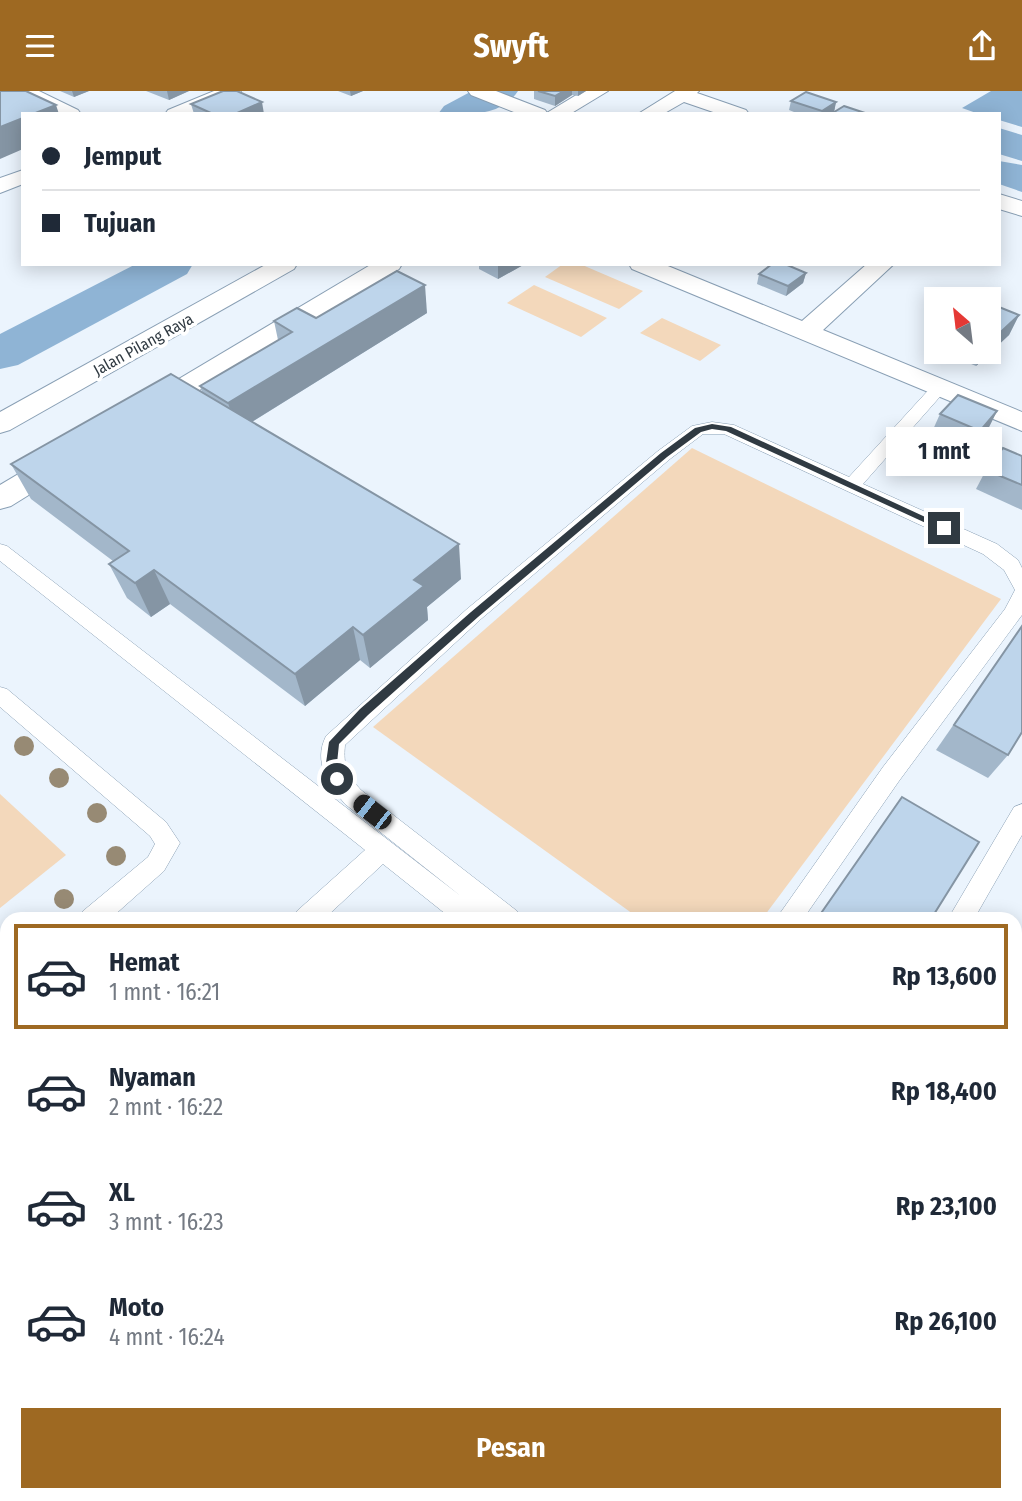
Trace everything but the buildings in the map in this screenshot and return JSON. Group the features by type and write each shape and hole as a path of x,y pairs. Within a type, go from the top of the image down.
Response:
{"main road":[{"path":"24,91 67,112"},
{"path":"179,112 231,91"},
{"path":"478,91 534,112"},
{"path":"559,112 598,91"},
{"path":"652,112 686,93 734,112"},
{"path":"0,186 21,177"},
{"path":"1001,202 1022,209"},
{"name":"Jalan Pilang Raya","path":"0,424 281,266"},
{"path":"119,427 250,348 310,328 388,266"},
{"path":"651,266 804,333 1012,418 1022,392"},
{"path":"804,333 880,266"},
{"path":"250,348 283,359"},
{"path":"0,499 83,449"}],"lane":[{"path":"852,485 939,388"},
{"path":"499,912 353,797 337,779 332,763 334,742 474,614 664,455 698,430 712,427 728,429 990,549 1012,565 1022,585"},
{"path":"0,551 462,912"},
{"path":"793,912 891,774 1013,613 1022,595"},
{"path":"0,695 158,829 168,842 156,864 100,912"},
{"path":"964,912 1022,814"},
{"path":"314,912 383,849"}],"shaded area":[{"path":"560,266 585,266 643,291 619,309 545,277"},
{"path":"534,285 607,318 581,337 507,303"},
{"path":"662,318 721,345 700,361 640,333"},
{"path":"692,448 1001,599 767,912 630,912 373,727"},
{"path":"0,794 66,855 0,908"}],"water":[{"path":"991,91 1022,91 1022,127 1001,121 1001,112 973,112 962,108"},
{"path":"1001,129 1022,135 1022,161 1001,155"},
{"path":"1001,161 1022,165 1022,192 1001,185"}],"waterway":[{"path":"461,112 500,91"},
{"path":"0,354 167,266"}],"route":[{"path":"337,779 332,763 334,742 364,712 474,614 664,455 698,430 712,427 728,429 944,528"}]}
